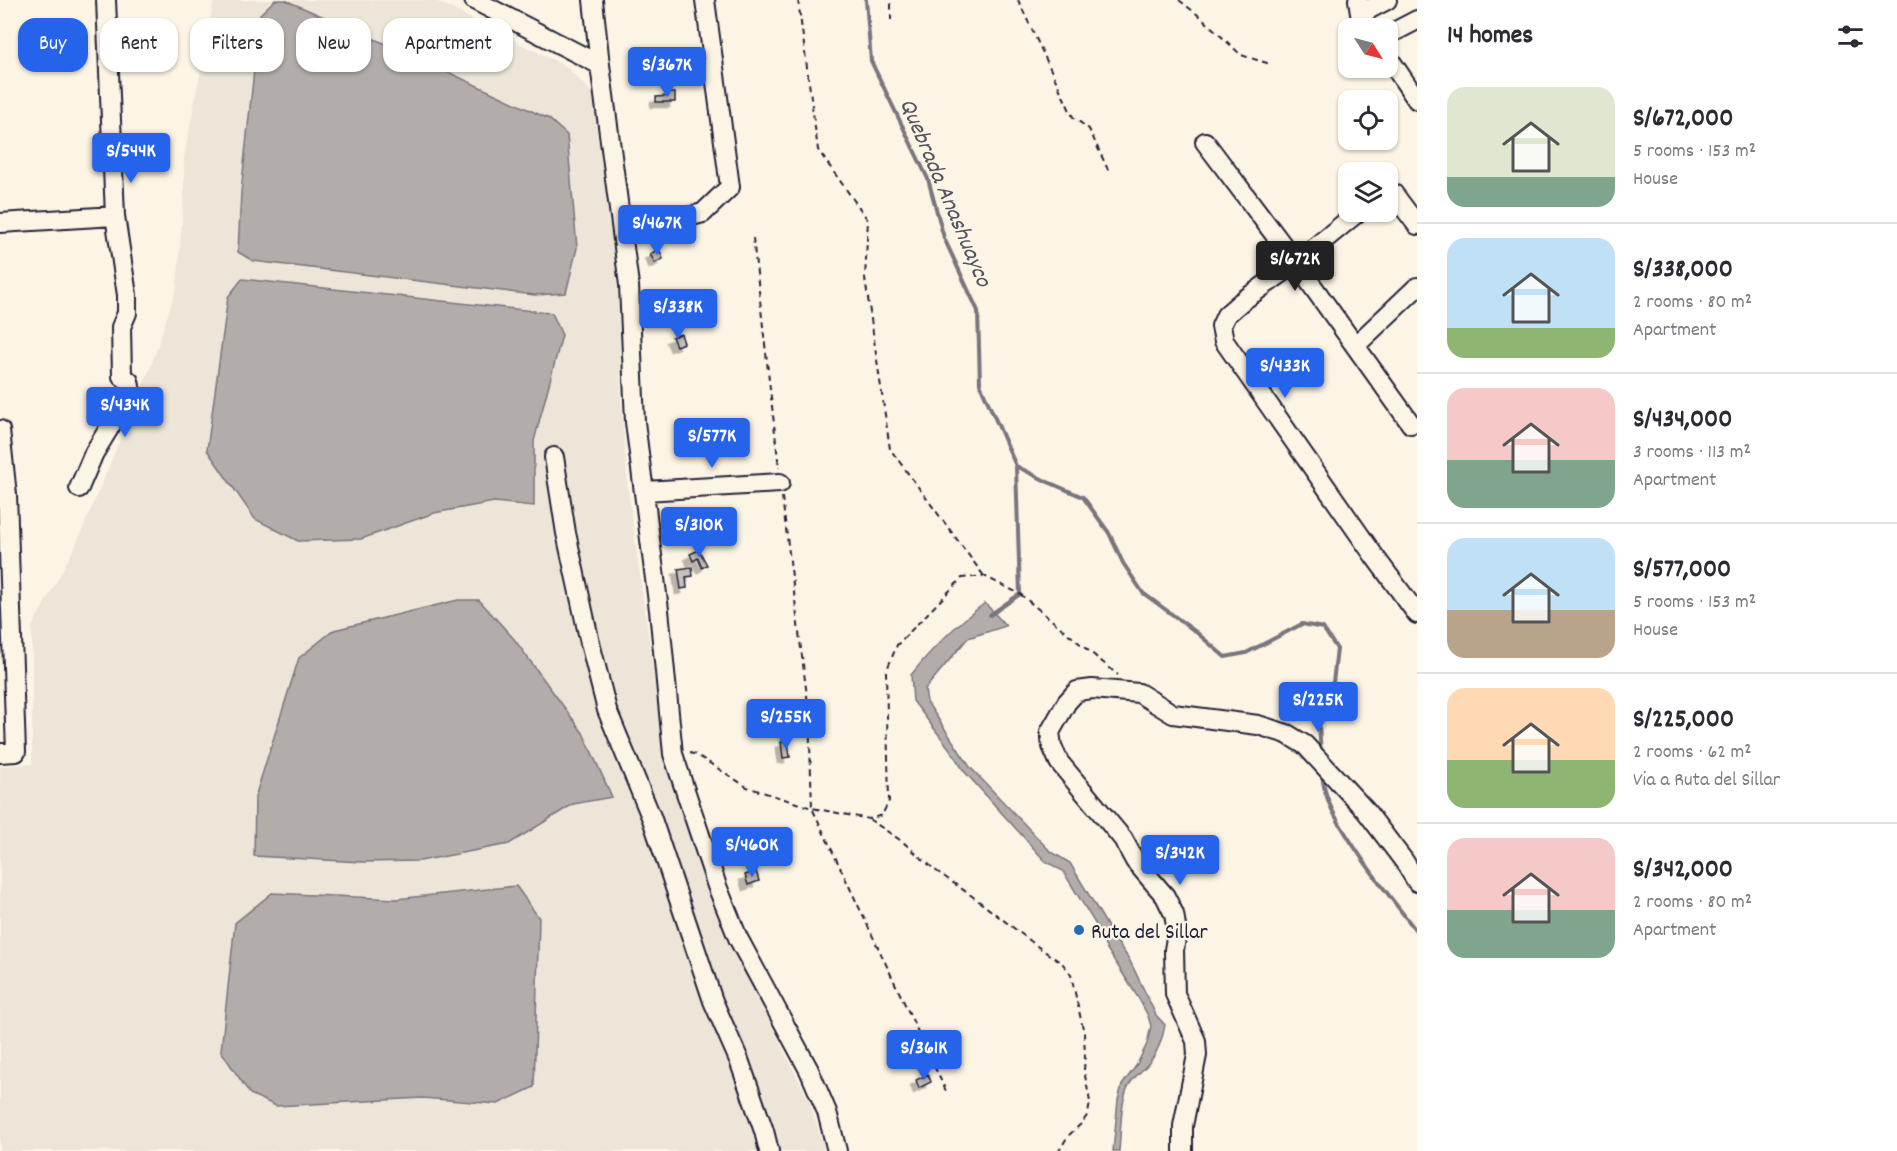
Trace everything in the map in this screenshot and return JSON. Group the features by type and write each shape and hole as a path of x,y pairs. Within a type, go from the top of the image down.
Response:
{"street":[{"path":"79,488 94,453 131,392 129,381 122,376 121,327 127,313 127,295 115,216 106,0"},
{"path":"474,0 600,65"},
{"path":"593,0 629,285 635,422 645,491 673,754 717,886 734,928 809,1070 827,1112 837,1151"},
{"path":"623,234 703,213 730,187 705,0"},
{"path":"1363,14 1387,0"},
{"path":"1398,30 1417,20"},
{"path":"1398,72 1417,100"},
{"path":"1205,142 1415,425"},
{"path":"1398,200 1417,225"},
{"path":"0,223 115,216"},
{"path":"1346,222 1296,263 1241,302 1226,315 1221,326 1224,341 1417,614"},
{"path":"1355,346 1417,287"},
{"path":"0,430 7,495 16,752 0,753"},
{"path":"554,457 566,533 590,643 608,710 652,819 713,1001 739,1060 765,1131 769,1151"},
{"path":"645,491 780,483"},
{"path":"1183,1151 1183,1126 1197,1055 1196,1041 1175,994 1174,950 1177,932 1174,914 1165,896 1135,861 1123,839 1059,762 1052,746 1050,732 1067,702 1077,691 1092,689 1139,693 1173,714 1258,725 1287,734 1305,745 1366,811 1417,882"}],"path":[{"path":"798,0 818,150 868,220 865,278 890,449 984,576 1020,594 1139,693"},
{"path":"891,0 891,20"},
{"path":"1024,0 1018,0 1073,117 1089,129 1109,172"},
{"path":"1179,0 1241,55 1270,64"},
{"path":"753,238 808,712 812,808 946,1091"},
{"path":"869,819 882,814 889,801 886,672 897,645 962,578 984,576"},
{"path":"673,754 685,751 697,755 747,787 812,808 869,819 903,842 934,870 1063,964 1071,975 1083,1033 1085,1056 1083,1070 1090,1102 1088,1114 1068,1136 1059,1151"}],"shaded area":[{"path":"214,0 434,0 470,18 383,18 383,72 513,72 513,40 567,67 590,91 598,114 610,197 619,309 621,399 628,490 665,755 764,1011 809,1101 825,1151 0,1151 0,766 32,764 32,627 76,545 151,366 177,287 184,196 184,158 200,72 284,72 284,18 211,18"},
{"path":"275,0 285,0 326,18 296,18 296,72 371,72 371,38 383,43 383,72 448,72 549,119 567,135 577,248 566,293 535,295 253,261 238,252 241,192 254,72 284,72 284,18 260,18 260,14"},
{"path":"242,279 552,313 562,335 534,441 534,506 494,502 434,513 361,539 298,541 255,519 207,450 228,297"},
{"path":"458,600 479,600 514,639 583,733 612,797 573,804 509,844 420,861 361,862 254,856 255,797 299,658 334,630"},
{"path":"985,603 1006,626 968,638 925,689 927,702 970,767 1050,851 1070,863 1129,959 1156,1015 1165,1025 1154,1056 1127,1089 1122,1112 1119,1151 1113,1151 1118,1100 1122,1085 1136,1066 1147,1044 1151,1026 1148,1016 1063,871 1045,861 964,771 913,701 911,675 945,637"},
{"path":"516,886 539,918 534,1087 498,1104 422,1098 276,1106 250,1094 221,1051 235,923 272,893 396,899"}],"building":[{"path":"663,59 666,66 654,69 652,62"},
{"path":"668,93 675,93 675,102 656,102 656,97 668,96"},
{"path":"659,249 663,259 655,263 650,254"},
{"path":"681,334 684,343 676,346 672,337"},
{"path":"699,550 707,565 702,568 698,558 693,561 690,554"},
{"path":"692,567 693,576 686,577 687,588 681,589 678,569"},
{"path":"788,741 790,757 783,758 781,742"},
{"path":"756,871 759,881 748,885 745,875"},
{"path":"928,1074 931,1082 919,1088 916,1080"}],"waterway":[{"name":"Quebrada Anashuayco","path":"866,0 871,61 928,179 944,238 978,311 980,384 1016,466 1020,594 990,615"},
{"path":"1016,466 1083,497 1109,533 1123,563 1143,593 1196,632 1225,657 1246,653 1302,624 1323,628 1337,649 1332,691 1319,726 1321,753"},
{"path":"1322,773 1329,802 1342,828 1368,868 1417,932"}],"place":[{"name":"Ruta del Sillar","path":"1079,930"}]}
